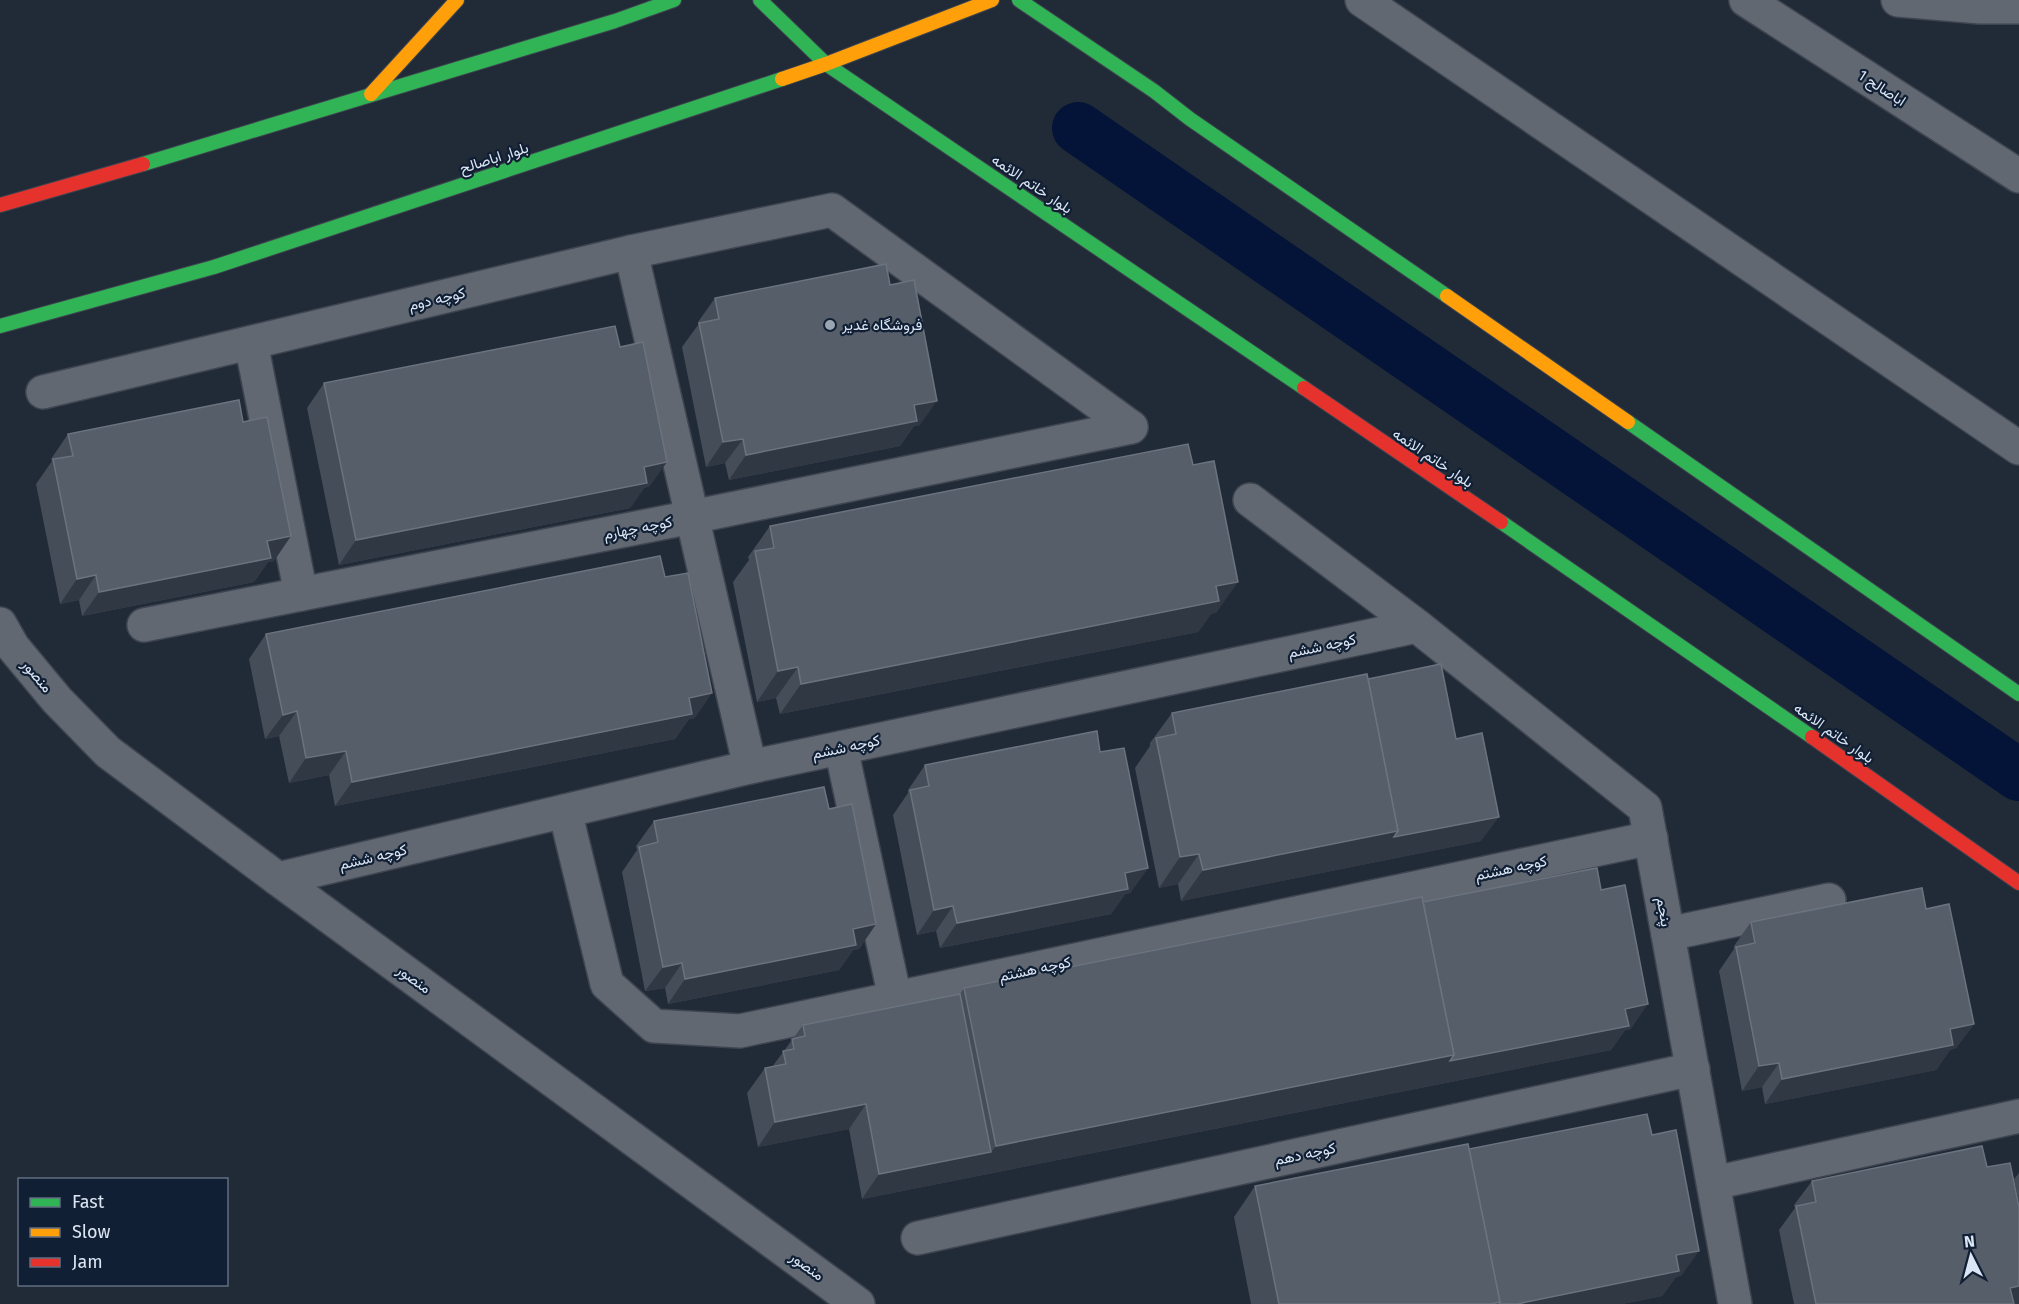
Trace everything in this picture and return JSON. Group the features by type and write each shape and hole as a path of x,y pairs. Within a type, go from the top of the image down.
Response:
{"street":[{"path":"369,96 457,0"},
{"path":"0,205 176,155 615,21 674,0"},
{"name":"بلوار خاتم الائمه","path":"760,0 826,64 1610,598 1885,787 2019,883"},
{"name":"بلوار اباصالح","path":"0,326 214,267 826,64 992,0"},
{"path":"1019,0 1154,91 1190,119 1342,222 2019,694"},
{"path":"1362,0 2019,448"},
{"name":"اباصالح 1","path":"1746,0 2019,176"},
{"path":"1898,0 1980,7 2019,7"},
{"name":"کوچه دوم","path":"43,392 631,252 832,210 1131,427"},
{"path":"631,252 750,767"},
{"path":"251,343 301,594"},
{"name":"کوچه چهارم","path":"144,625 692,517 1131,427"},
{"name":"پنجم","path":"1250,500 1417,626 1645,807 1735,1304"},
{"name":"منصور","path":"0,624 13,647 57,700 108,752 858,1304"},
{"name":"کوچه ششم","path":"278,879 750,767 1417,626"},
{"path":"841,748 895,998"},
{"name":"کوچه هشتم","path":"565,811 607,984 654,1026 740,1032 1651,838"},
{"path":"1668,934 1829,900"},
{"name":"کوچه دهم","path":"918,1238 1693,1069"},
{"path":"1714,1183 2019,1116"}],"building":[{"path":"886,264 890,285 914,280 937,401 914,405 917,421 746,455 743,439 723,442 699,323 719,319 715,298"},
{"path":"615,326 620,347 643,342 667,462 644,467 647,483 356,540 324,383"},
{"path":"239,400 243,422 267,417 291,536 267,541 271,558 99,592 96,575 77,579 53,459 73,456 68,434"},
{"path":"1188,444 1193,465 1214,461 1238,582 1216,586 1219,601 801,684 798,667 778,671 755,551 774,548 770,526"},
{"path":"660,556 665,577 688,573 712,693 689,698 692,714 352,782 346,751 306,758 297,711 283,715 266,634"},
{"path":"1441,664 1456,739 1482,733 1499,817 1394,837 1398,831 1368,679"},
{"path":"1367,674 1398,831 1203,870 1199,854 1180,857 1156,738 1176,734 1172,713"},
{"path":"1097,731 1100,752 1124,748 1148,868 1125,873 1128,889 957,923 953,906 934,910 910,790 929,786 925,765"},
{"path":"824,787 829,809 852,804 876,924 853,929 856,945 685,979 682,963 663,967 639,847 658,842 654,821"},
{"path":"1597,868 1601,890 1625,885 1648,1004 1625,1009 1629,1026 1450,1061 1454,1055 1423,902"},
{"path":"1922,888 1926,909 1949,904 1974,1024 1950,1029 1953,1045 1782,1079 1779,1063 1759,1066 1736,947 1755,943 1751,922"},
{"path":"1422,897 1454,1055 996,1146 964,988"},
{"path":"960,994 991,1152 879,1174 866,1104 775,1122 765,1068 786,1064 783,1051 794,1049 792,1039 805,1036 803,1025"},
{"path":"1647,1114 1652,1135 1676,1130 1699,1251 1676,1255 1679,1271 1517,1304 1499,1304 1469,1149"},
{"path":"1468,1144 1500,1302 1491,1304 1279,1304 1255,1186"},
{"path":"1982,1146 1987,1167 2010,1163 2019,1207 2019,1286 2010,1288 2014,1304 1816,1304 1796,1206 1816,1202 1812,1181"}],"waterway":[{"path":"1078,128 2019,775"}],"traffic: fast":[{"path":"143,164 615,21 674,0"},
{"path":"760,0 826,64 1304,388"},
{"path":"1019,0 1154,91 1190,119 1447,296"},
{"path":"0,326 214,267 782,79"},
{"path":"1628,422 2019,694"},
{"path":"1501,522 1812,737"}],"traffic: slow":[{"path":"371,94 457,0"},
{"path":"782,79 992,0"},
{"path":"1447,296 1628,422"}],"traffic: jam":[{"path":"0,205 143,164"},
{"path":"1304,388 1501,522"},
{"path":"1812,737 2019,883"}],"place":[{"name":"فروشگاه غدیر","path":"830,325"}]}
